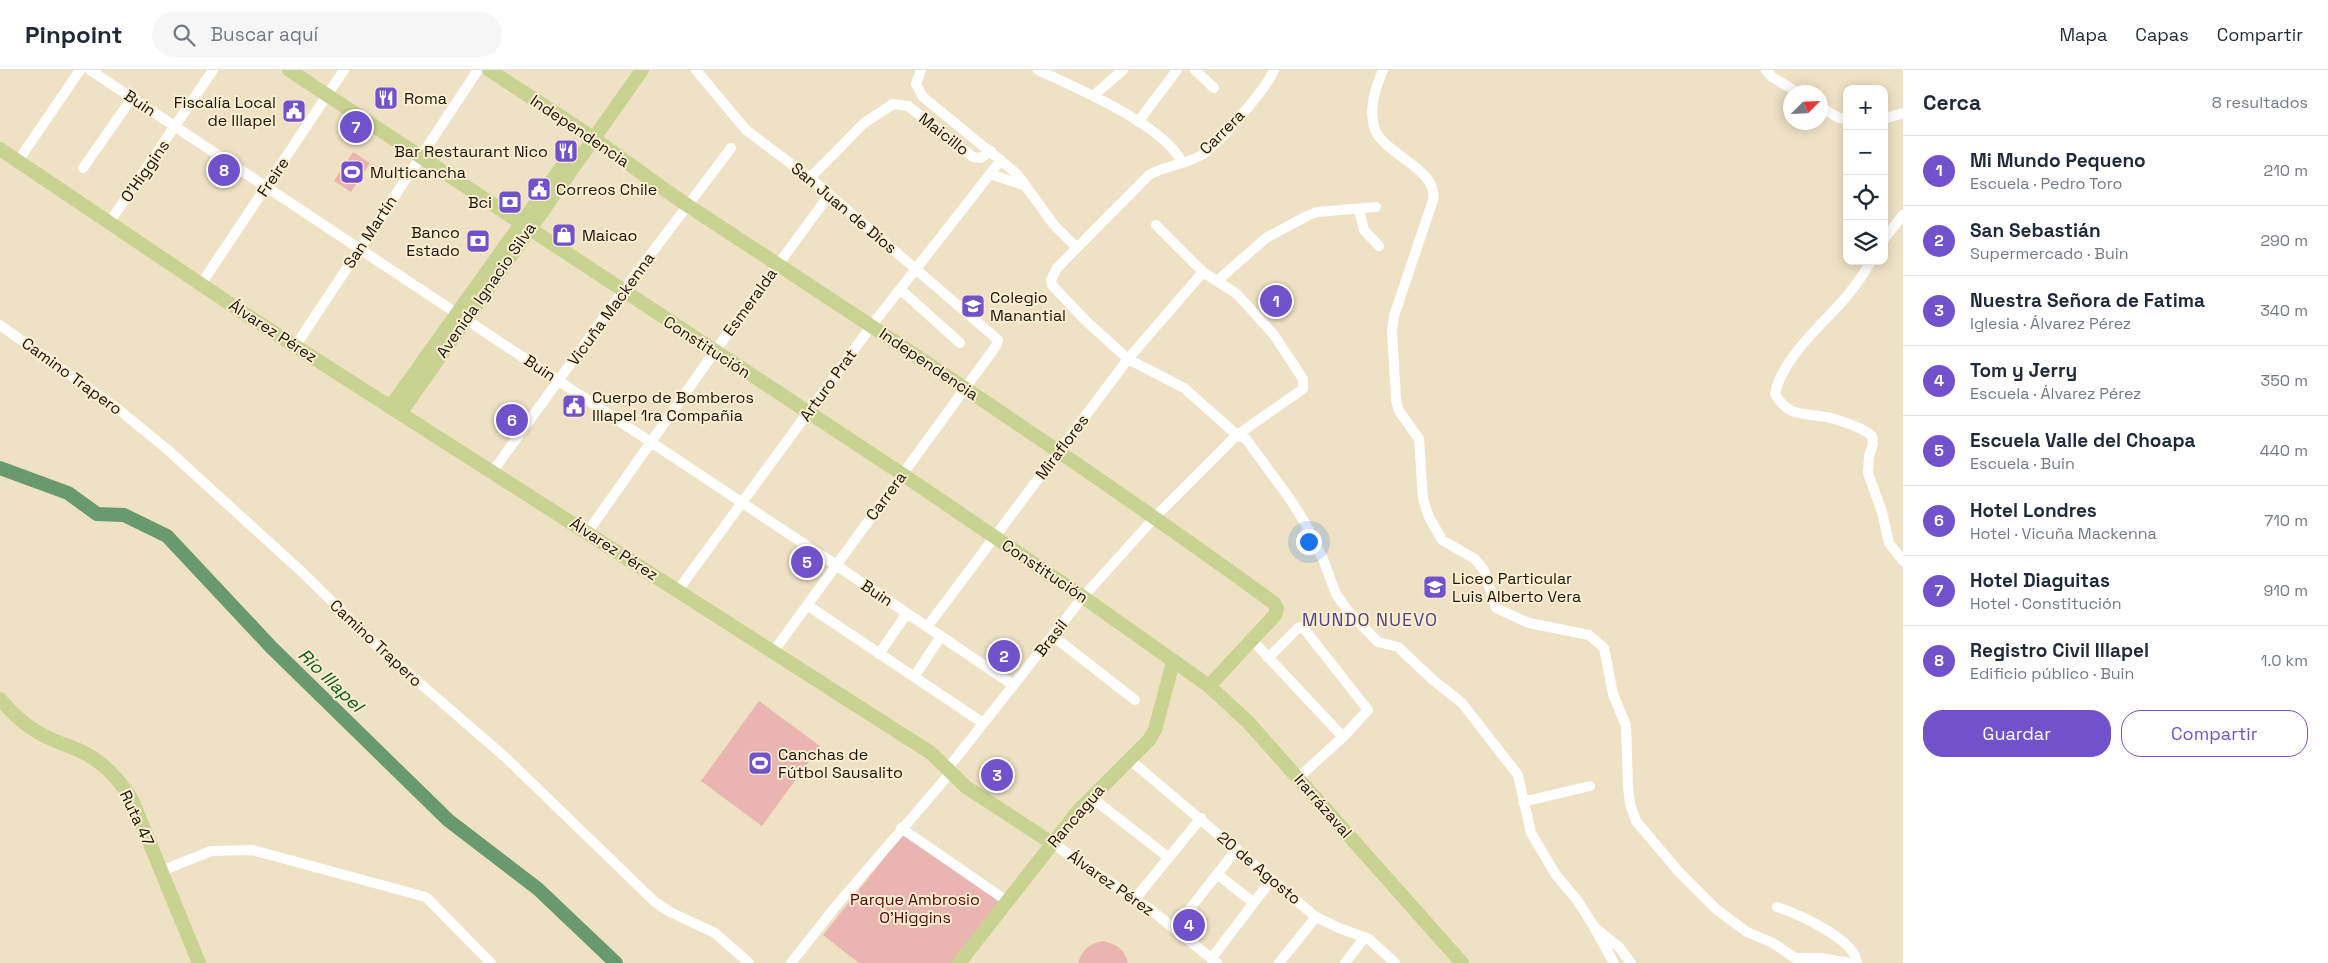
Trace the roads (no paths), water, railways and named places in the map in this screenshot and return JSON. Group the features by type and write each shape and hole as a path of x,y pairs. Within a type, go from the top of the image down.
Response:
{"main road":[{"name":"Constitución","path":"288,70 902,474 1083,597 1173,662"},
{"name":"Independencia","path":"489,70 590,136 688,206 872,325 964,389 1059,450 1155,516 1275,605 1277,609 1275,616 1208,686"},
{"name":"Avenida Ignacio Silva","path":"590,136 632,70"},
{"name":"Avenida Ignacio Silva","path":"396,409 524,226 590,136 642,70"},
{"name":"Álvarez Pérez","path":"0,149 201,284 930,753 966,787 1052,843"},
{"name":"Irarrázaval","path":"1173,662 1208,686 1248,722 1462,963"},
{"name":"Rancagua","path":"959,963 1091,796 1146,744 1155,730 1173,662"},
{"name":"Ruta 47","path":"0,699 18,718 34,730 89,755 114,775 132,800 199,963"}],"street":[{"path":"18,161 80,70"},
{"name":"Buin","path":"90,70 836,564 1013,685"},
{"name":"O'Higgins","path":"109,222 213,70"},
{"name":"Freire","path":"201,284 344,70"},
{"name":"San Martín","path":"296,345 478,70"},
{"name":"San Juan de Dios","path":"696,70 746,130 810,178 917,268 998,340"},
{"name":"Maicillo","path":"810,178 864,123 893,104 908,106 973,157 981,158 990,151 923,97 916,84 921,70"},
{"path":"1038,70 1093,96 1154,132 1177,152 1182,162"},
{"path":"1093,96 1123,70"},
{"path":"1138,122 1177,70"},
{"path":"1194,70 1214,88"},
{"name":"Carrera","path":"1128,359 1056,290 1051,280 1053,274 1076,248 1150,175 1161,168 1203,154 1210,148 1242,114 1274,70"},
{"path":"1382,70 1373,95 1372,108 1376,133 1425,177 1434,189 1433,200 1400,292 1392,330 1399,411 1418,440 1423,499 1435,529 1442,540 1475,559 1484,570 1496,608 1529,623 1589,634 1604,648 1613,694 1626,726 1626,763 1633,813 1636,821 1678,871 1716,909 1747,932 1773,943 1795,958 1821,958 1850,963"},
{"path":"1766,70 1772,77 1785,85"},
{"path":"83,168 132,98"},
{"path":"1828,112 1843,118"},
{"path":"1888,117 1903,114"},
{"name":"Vicuña Mackenna","path":"493,472 623,291 731,148"},
{"path":"990,151 1017,174 1023,185 1054,225 1076,248"},
{"name":"Arturo Prat","path":"678,590 872,325 1001,160"},
{"path":"990,174 1023,185"},
{"name":"Esmeralda","path":"587,533 715,351 829,195"},
{"path":"1156,226 1203,272 1217,281 1266,238 1305,217 1317,212 1376,207"},
{"path":"1359,209 1364,230 1380,246"},
{"path":"1888,234 1903,215"},
{"path":"1868,265 1851,291 1808,339 1787,366 1780,377 1775,394 1781,404 1790,410 1802,415 1828,417 1861,428 1872,436 1873,444 1869,456 1868,473 1882,512 1887,538 1892,549 1903,561"},
{"name":"Miraflores","path":"927,627 993,536 1128,359 1203,272"},
{"name":"Brasil","path":"791,963 901,828 946,778 952,763 1083,597 1155,516 1237,435 1304,389 1302,379 1274,335 1237,294 1217,281"},
{"path":"901,290 960,343"},
{"name":"Camino Trapero","path":"0,325 118,409 160,444 302,574 377,646 505,757 655,902 670,912 715,933 749,963"},
{"name":"Carrera","path":"773,652 996,346 998,340"},
{"path":"1128,359 1184,388 1237,435 1246,439 1290,499 1320,552 1336,594 1349,612 1378,642 1398,646 1433,680 1462,702 1518,776 1531,833 1556,875 1577,900 1595,928 1614,963"},
{"path":"806,605 983,724"},
{"path":"879,654 907,613"},
{"path":"1268,658 1298,628 1302,627 1368,710 1343,737 1298,778"},
{"path":"914,677 941,636"},
{"path":"1053,636 1135,700"},
{"path":"1253,641 1343,737"},
{"name":"20 de Agosto","path":"1130,760 1316,916 1339,928 1365,937 1379,946 1394,963"},
{"path":"1523,802 1590,786"},
{"path":"1091,796 1170,858"},
{"path":"1135,899 1201,818"},
{"path":"901,828 1007,901"},
{"name":"Álvarez Pérez","path":"1052,843 1135,899 1214,961"},
{"path":"1174,929 1238,849"},
{"path":"161,871 211,851 252,850 426,896 491,963"},
{"path":"1217,874 1254,903"},
{"path":"1214,961 1272,879"},
{"path":"1777,907 1801,916 1835,936 1851,948 1856,955 1857,963"},
{"path":"1279,963 1316,916"},
{"path":"1595,928 1619,946 1631,963"},
{"path":"1345,963 1365,937"}],"waterway":[{"name":"Río Illapel","path":"0,468 68,493 97,514 124,515 167,536 271,647 448,820 538,889 616,963"}],"place":[{"name":"Roma","path":"386,98"},
{"name":"Fiscalía Local de Illapel","path":"294,111"},
{"name":"Hotel Diaguitas","path":"356,127"},
{"name":"Bar Restaurant Nico","path":"566,151"},
{"name":"Registro Civil Illapel","path":"224,170"},
{"name":"Multicancha","path":"352,172"},
{"name":"Correos Chile","path":"539,189"},
{"name":"Bci","path":"510,202"},
{"name":"Maicao","path":"564,235"},
{"name":"Banco Estado","path":"478,241"},
{"name":"Mi Mundo Pequeno","path":"1276,301"},
{"name":"Colegio Manantial","path":"973,306"},
{"name":"Cuerpo de Bomberos Illapel 1ra Compañia","path":"574,406"},
{"name":"Hotel Londres","path":"512,420"},
{"name":"Escuela Valle del Choapa","path":"807,562"},
{"name":"Liceo Particular Luis Alberto Vera","path":"1435,587"},
{"name":"San Sebastián","path":"1004,656"},
{"name":"Canchas de Fútbol Sausalito","path":"760,763"},
{"name":"Nuestra Señora de Fatima","path":"997,775"},
{"name":"Tom y Jerry","path":"1189,925"}],"district":[{"name":"MUNDO NUEVO","path":"1370,619"}],"park label":[{"name":"Parque Ambrosio O'Higgins","path":"915,908"}]}
